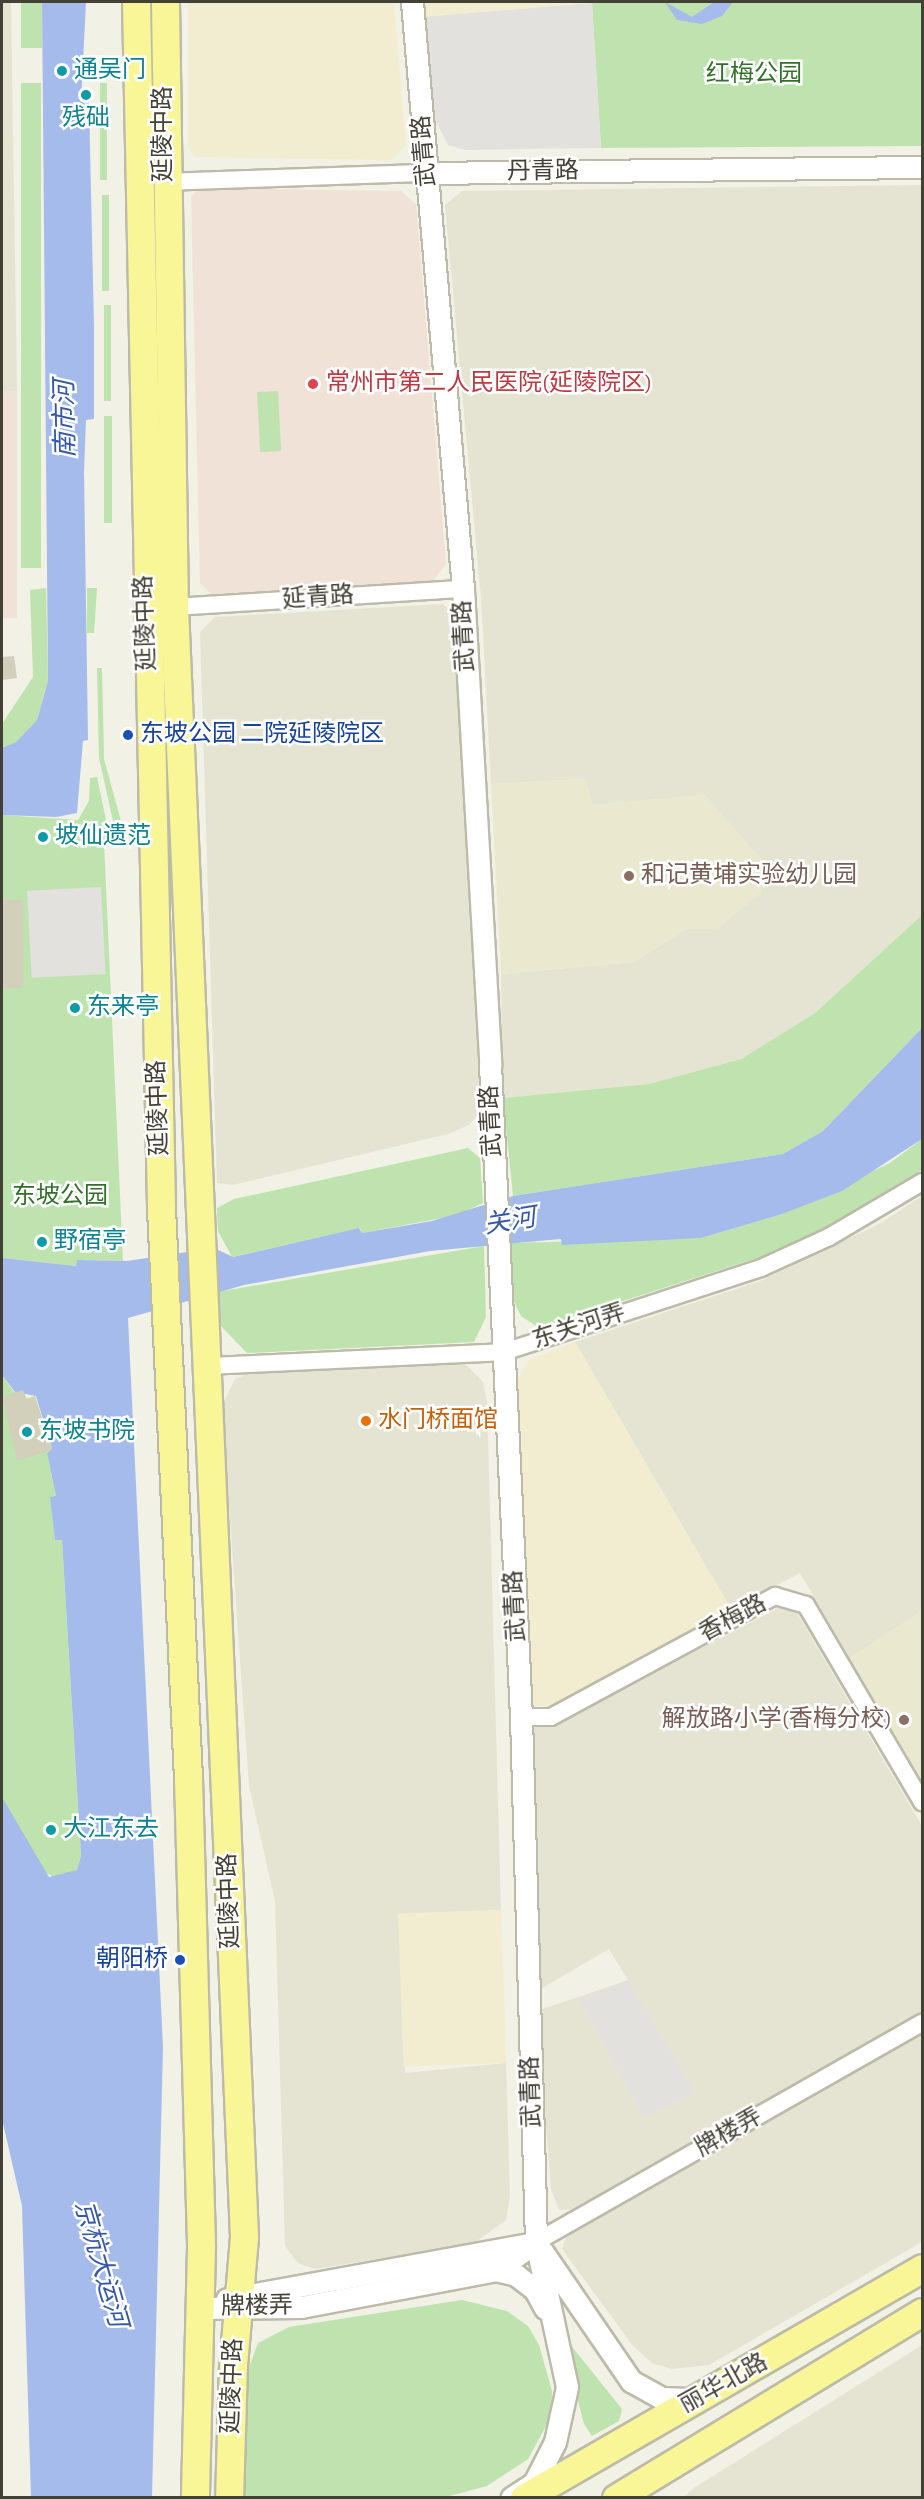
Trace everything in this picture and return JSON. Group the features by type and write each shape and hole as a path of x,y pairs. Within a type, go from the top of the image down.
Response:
{"main road":[{"name":"延陵中路","path":"136,2 144,581 163,1244 188,1778 200,2308 195,2498"},
{"name":"延陵中路","path":"165,2 164,182 174,607 200,1238 209,1366 244,2237 238,2303 229,2498"},
{"name":"丽华北路","path":"524,2498 922,2268"},
{"name":"丽华北路","path":"616,2498 672,2467 922,2312"},
{"path":"644,2498 672,2467"}],"street":[{"name":"武青路","path":"412,2 463,589 499,1252 521,1717 536,2242 549,2315 567,2387 555,2442 534,2483 511,2498"},
{"name":"丹青路","path":"164,182 427,173 922,167"},
{"name":"延青路","path":"174,607 463,589"},
{"name":"东关河弄","path":"209,1366 504,1352 761,1268 829,1237 922,1182"},
{"name":"香梅路","path":"521,1717 550,1717 775,1596 806,1605 922,1802"},
{"name":"牌楼弄","path":"238,2303 301,2307 496,2270 536,2242 922,2023"},
{"name":"牌楼弄","path":"200,2308 238,2303 536,2242"},
{"path":"536,2242 631,2381 662,2398 696,2399"},
{"path":"496,2270 516,2275 535,2290 549,2315"}],"shaded area":[{"path":"2,2 11,2 17,391 2,392"},
{"path":"188,2 394,2 406,145 392,160 195,157 188,146"},
{"path":"423,2 586,2 586,3 424,17"},
{"path":"592,3 601,148 465,150 448,145 431,112 424,17"},
{"path":"922,185 922,915 815,1013 741,1059 649,1084 503,1098 501,974 634,962 686,929 717,929 705,795 592,805 586,779 491,784 481,598 445,205 462,191"},
{"name":"常州市第二人民医院(延陵院区)","path":"199,188 401,191 416,204 446,564 433,581 211,594 200,583 191,197"},
{"path":"2,391 17,391 17,618 2,618"},
{"path":"443,604 456,617 482,1110 469,1125 448,1134 233,1185 217,1183 200,632 215,617"},
{"name":"和记黄埔实验幼儿园","path":"586,779 592,805 705,795 762,860 761,893 717,929 686,929 634,962 501,974 491,784"},
{"path":"101,887 106,974 32,978 27,891"},
{"path":"922,1196 922,1611 850,1658 800,1573 731,1609 575,1342 760,1281 881,1223"},
{"path":"575,1342 731,1609 551,1705 534,1706 527,1699 514,1388 528,1360"},
{"path":"463,1362 483,1382 487,1402 501,1910 399,1914 405,2073 506,2063 510,2196 506,2220 473,2244 315,2269 298,2263 285,2246 275,1901 249,1786 222,1406 235,1379 250,1373"},
{"path":"782,1606 796,1611 922,1826 922,2012 579,2209 559,2210 551,2189 537,2011 628,1980 609,1949 537,1991 528,1735 535,1727 552,1726"},
{"name":"解放路小学(香梅分校)","path":"922,1611 922,1781 850,1658"},
{"path":"501,1910 506,2063 403,2067 398,1914"},
{"path":"628,1980 695,2092 644,2118 579,1999"},
{"path":"922,2032 922,2242 709,2365 672,2369 652,2363 633,2346 562,2249 567,2235"},
{"path":"922,2345 922,2497 684,2497 694,2488"}],"green space":[{"path":"21,2 42,2 42,48 21,48"},
{"name":"红梅公园","path":"586,2 922,2 922,146 601,148 592,4"},
{"path":"21,83 41,83 41,568 21,568"},
{"path":"100,83 107,83 107,180 100,180"},
{"path":"102,195 109,195 109,291 102,291"},
{"path":"104,305 111,305 111,401 104,401"},
{"path":"278,391 281,451 260,452 257,392"},
{"path":"104,416 112,416 112,523 104,523"},
{"path":"46,588 48,681 37,720 16,742 2,748 2,724 33,677 30,590"},
{"path":"87,588 97,588 94,633 87,633"},
{"path":"97,668 102,668 104,759 121,821 117,839 99,758"},
{"name":"东坡公园","path":"97,777 108,829 104,842 123,1261 77,1260 76,1266 2,1258 2,815 78,820 89,801 90,778"},
{"path":"922,915 922,1028 823,1131 783,1154 513,1196 503,1098 649,1084 741,1059 815,1013"},
{"path":"922,1139 922,1170 821,1230 760,1257 539,1328 521,1316 513,1300 511,1243 701,1238 779,1215 890,1163"},
{"path":"468,1148 480,1158 483,1203 458,1215 362,1233 360,1228 232,1257 218,1231 217,1208 234,1199"},
{"path":"484,1246 486,1317 474,1342 247,1353 218,1323 217,1292"},
{"path":"2,1375 14,1392 23,1390 27,1399 35,1396 52,1450 47,1452 56,1497 51,1497 55,1540 62,1540 81,1856 77,1870 58,1879 42,1871 2,1797"},
{"path":"462,2300 507,2311 528,2326 539,2345 552,2391 551,2417 528,2459 487,2486 442,2498 243,2498 248,2370 258,2343 289,2327"},
{"path":"569,2343 622,2409 619,2421 592,2436 584,2424 564,2347"}],"water":[{"name":"南市河","path":"42,2 86,2 81,102 89,102 94,326 94,419 86,420 84,471 88,740 83,741 77,813 56,817 2,815 2,748 16,742 37,720 48,681"},
{"path":"665,2 692,17 714,2 733,2 722,16 702,24 677,20"},
{"path":"922,1028 922,1139 842,1191 779,1215 701,1238 562,1245 561,1239 430,1251 244,1285 128,1318 163,2047 152,2497 31,2497 22,2206 2,2119 2,1797 49,1877 77,1870 81,1856 62,1540 55,1540 50,1497 56,1496 47,1453 52,1449 36,1396 15,1392 2,1375 2,1258 76,1266 77,1260 127,1261 214,1248 233,1257 359,1228 362,1233 432,1221 513,1196 783,1154 823,1131"}],"building":[{"path":"14,656 17,678 2,680 2,657"},
{"path":"2,900 23,900 23,988 2,988"},
{"name":"东坡书院","path":"23,1390 26,1399 35,1396 52,1450 17,1461 2,1397"}],"place":[{"name":"通吴门","path":"62,71"},
{"name":"残础","path":"86,95"},
{"name":"常州市第二人民医院(延陵院区)","path":"313,384"},
{"name":"东坡公园 二院延陵院区","path":"128,735"},
{"name":"坡仙遗范","path":"43,837"},
{"name":"和记黄埔实验幼儿园","path":"629,876"},
{"name":"东来亭","path":"75,1008"},
{"name":"野宿亭","path":"42,1242"},
{"name":"水门桥面馆","path":"366,1421"},
{"name":"东坡书院","path":"27,1432"},
{"name":"解放路小学(香梅分校)","path":"904,1720"},
{"name":"大江东去","path":"51,1830"},
{"name":"朝阳桥","path":"180,1960"}],"water label":[{"name":"关河","path":"510,1222"},
{"name":"京杭大运河","path":"100,2264"}]}
